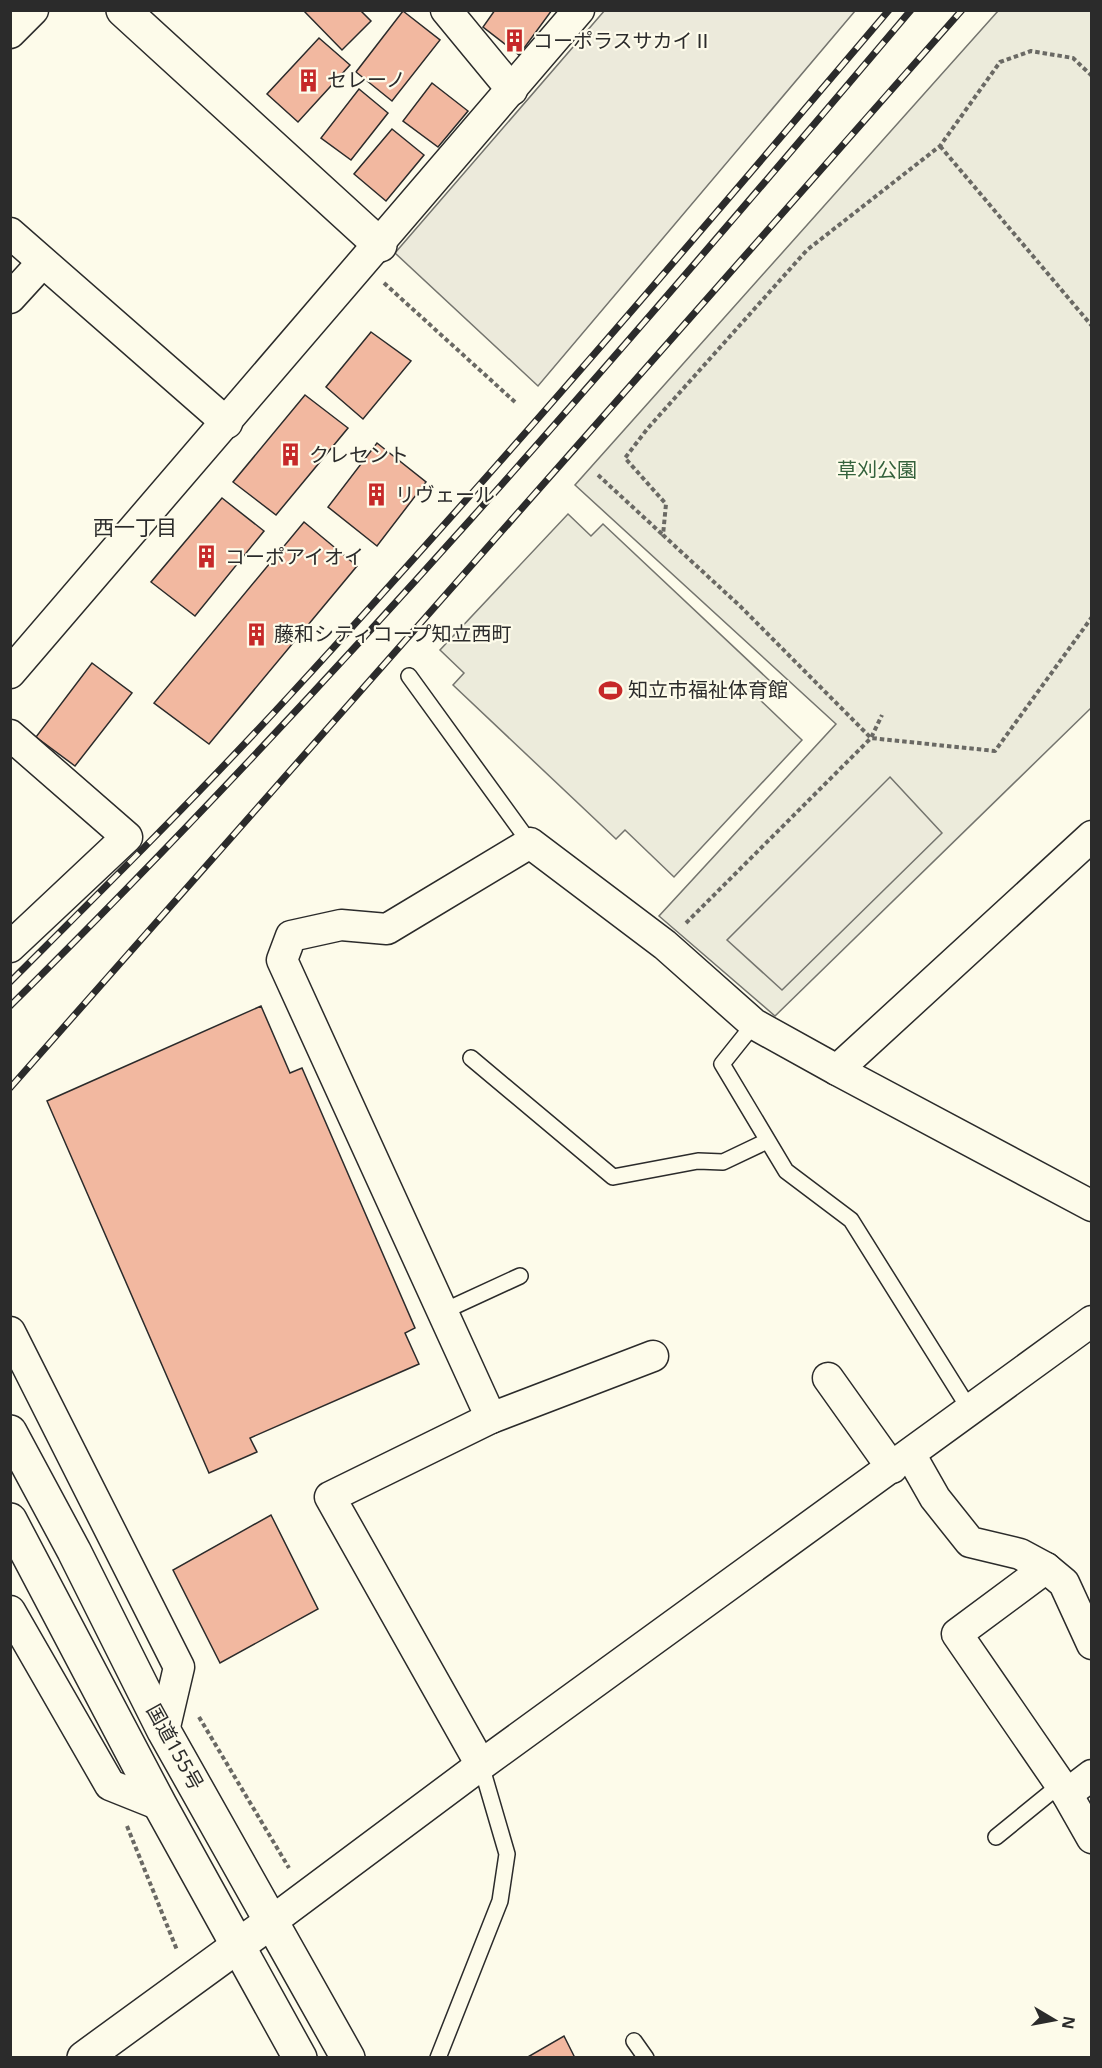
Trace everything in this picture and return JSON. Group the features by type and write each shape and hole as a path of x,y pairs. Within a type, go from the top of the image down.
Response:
{"main road":[{"path":"123,10 372,255"},
{"name":"国道155号","path":"10,1432 74,1551 164,1731 348,2058"},
{"name":"国道155号","path":"10,1520 159,1805 300,2058"},
{"path":"84,2058 272,1921"}],"street":[{"path":"10,33 33,10"},
{"path":"446,10 512,90"},
{"path":"10,673 372,255 579,10"},
{"path":"10,233 227,423"},
{"path":"10,298 42,263"},
{"path":"10,735 127,837 10,947"},
{"path":"837,1070 1092,836"},
{"path":"491,1418 282,960 291,936 341,925 387,928 530,843 665,945 754,1024 837,1070 1086,1194"},
{"path":"272,1921 480,1765 1092,1321"},
{"path":"10,1332 179,1668 164,1731"},
{"path":"480,1765 330,1497 491,1418 653,1356"},
{"path":"828,1378 935,1498 970,1542 1020,1554 1046,1568 1064,1583 1092,1644"},
{"path":"1046,1568 957,1634 1064,1789 1092,1838"},
{"path":"15,1632 110,1785 159,1805"},
{"path":"1064,1789 1092,1774"}],"lane":[{"path":"409,675 530,843"},
{"path":"754,1024 722,1064 786,1171 851,1220 970,1410"},
{"path":"471,1058 613,1177 698,1161 723,1162 767,1141"},
{"path":"444,1311 520,1276"},
{"path":"438,2058 500,1901 507,1854 480,1765"},
{"path":"996,1837 1064,1789"},
{"path":"634,2041 646,2058"}],"path":[{"path":"663,535 666,504 625,458 648,428 807,250 939,146 1000,62 1031,51 1073,58 1092,76"},
{"path":"939,146 1092,326"},
{"path":"372,255 515,402"},
{"path":"598,475 740,606 871,738 995,751 1092,618"},
{"path":"665,945 726,880 871,738 882,715"}],"green space":[{"name":"草刈公園","path":"998,11 1091,11 1091,708 775,1016 659,916 836,724 575,485"},
{"name":"知立市福祉体育館","path":"568,514 591,536 603,524 770,681 756,696 802,740 674,877 625,830 616,839 453,685 464,673 440,650"}],"shaded area":[{"path":"605,10 855,11 538,386 395,253"},
{"path":"890,777 942,833 782,990 727,940"}],"building":[{"path":"303,10 360,10 371,21 342,50"},
{"name":"コーポラスサカイⅡ","path":"495,10 552,10 519,55 483,27"},
{"path":"403,11 440,40 392,101 356,72"},
{"name":"セレーノ","path":"319,38 350,65 298,122 267,94"},
{"path":"432,83 468,111 438,147 403,121"},
{"path":"359,89 388,113 351,160 321,138"},
{"path":"392,129 424,155 386,201 354,174"},
{"name":"クレセント","path":"371,332 411,361 363,419 326,387"},
{"name":"クレセント","path":"305,395 348,428 276,515 233,482"},
{"name":"リヴェール","path":"377,443 426,482 377,546 328,507"},
{"name":"コーポアイオイ","path":"222,498 264,531 195,616 151,582"},
{"name":"藤和シティコープ知立西町","path":"304,522 357,566 209,744 154,703"},
{"path":"92,663 132,693 75,766 36,737"},
{"path":"261,1006 290,1073 302,1068 415,1328 405,1333 419,1364 250,1438 257,1452 209,1473 47,1101"},
{"path":"271,1515 318,1609 220,1663 173,1570"},
{"path":"564,2036 575,2058 526,2058"}],"railway":[{"path":"10,982 152,840 368,610 593,355 889,10"},
{"path":"10,1006 245,766 359,643 693,266 911,10"},
{"path":"10,1088 962,10"}],"place":[{"name":"コーポラスサカイⅡ","path":"515,41"},
{"name":"セレーノ","path":"309,80"},
{"name":"クレセント","path":"291,455"},
{"name":"リヴェール","path":"377,495"},
{"name":"コーポアイオイ","path":"207,557"},
{"name":"藤和シティコープ知立西町","path":"256,634"},
{"name":"知立市福祉体育館","path":"610,690"}],"district":[{"name":"西一丁目","path":"135,528"}]}
